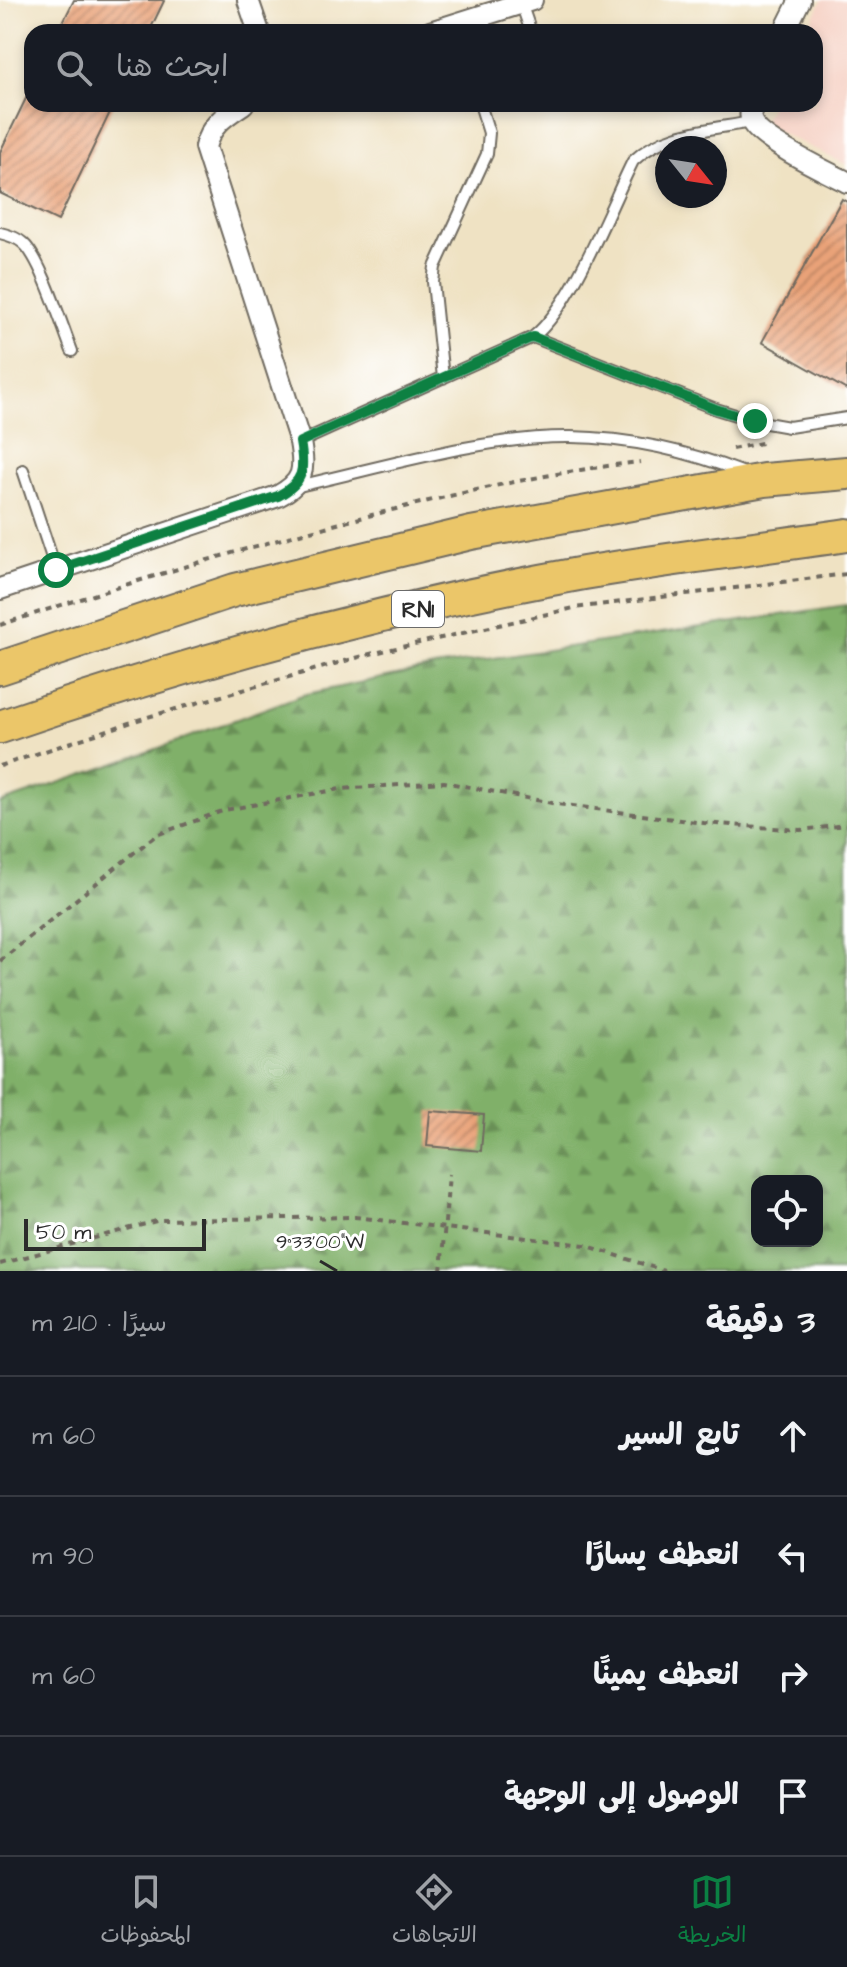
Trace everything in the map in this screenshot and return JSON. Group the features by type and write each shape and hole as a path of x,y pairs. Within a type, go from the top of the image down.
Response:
{"highway":[{"path":"0,668 235,590 471,533 764,480 847,473"},
{"name":"RN1","path":"0,727 151,678 309,634 501,590 585,573 847,535"}],"street":[{"path":"248,0 256,24"},
{"path":"788,24 800,0"},
{"path":"456,24 526,2"},
{"path":"0,589 278,496 292,488 302,473 300,442 205,147 208,134 216,122 231,112"},
{"path":"752,113 759,131 847,182"}],"lane":[{"path":"526,2 530,24"},
{"path":"443,378 433,282 435,267 487,154 489,133 482,112"},
{"path":"300,442 533,337 550,323 585,261 633,161 645,149 664,139 752,113"},
{"path":"0,233 25,244 35,258 72,351"},
{"path":"533,337 716,409 755,421 789,427 847,418"},
{"path":"292,488 515,440 571,437 632,442 699,456 764,480"},
{"path":"23,470 56,570"}],"path":[{"path":"699,456 773,440"},
{"path":"0,625 139,579 294,534 473,490 600,466 642,462"},
{"path":"0,766 144,718 414,644 574,608 847,574"},
{"path":"0,961 156,835 225,810 340,789 444,782 557,804 704,823 800,830 847,825"},
{"path":"441,1271 449,1174"},
{"path":"0,1264 160,1220 355,1217 585,1245 664,1271"}],"shaded area":[{"path":"822,0 847,0 847,165 762,124 767,112 823,112 823,24 811,24"}],"green space":[{"path":"847,605 847,1271 0,1271 0,803 302,695 434,667"}],"building":[{"path":"74,0 164,1 153,24 62,24"},
{"path":"24,102 24,112 110,112 58,221 0,193 0,152"},
{"path":"842,199 847,202 847,390 762,342"},
{"path":"430,1111 484,1115 481,1151 427,1146"}],"route":[{"path":"56,570 278,496 292,488 302,473 300,442 533,337 716,409 755,421"}]}
